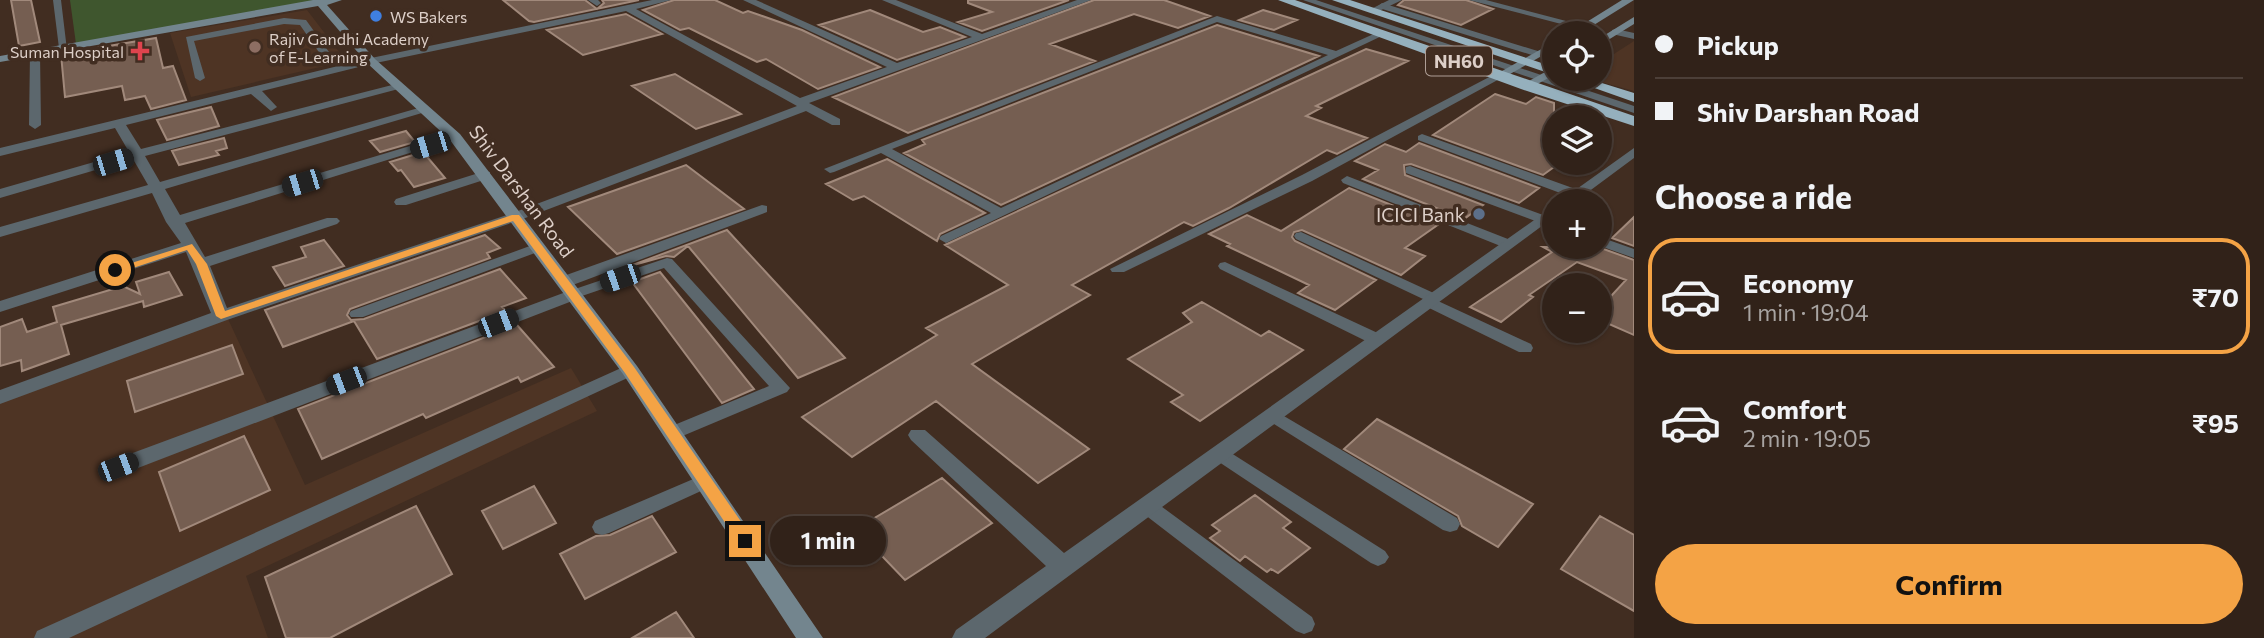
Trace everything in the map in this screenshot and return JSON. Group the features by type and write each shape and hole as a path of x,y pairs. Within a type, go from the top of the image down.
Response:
{"highway":[{"name":"NH60","path":"1284,0 1526,86 1634,121"},
{"name":"NH60","path":"1338,0 1377,9 1542,67"},
{"path":"1612,91 1634,98"}],"street":[{"path":"0,152 371,61 666,0"},
{"path":"748,0 896,67"},
{"path":"887,0 981,37"},
{"path":"0,397 221,316 515,217 896,67 1086,0"},
{"path":"1377,9 1397,0"},
{"path":"1474,0 1560,21"},
{"path":"1594,21 1629,0"},
{"path":"0,59 265,18 324,1"},
{"name":"Shiv Darshan Road","path":"324,1 371,61 456,137 485,175 630,370 810,638"},
{"path":"627,8 836,122"},
{"path":"1612,34 1634,20"},
{"path":"1616,32 1634,36"},
{"path":"1118,269 1307,177 1542,52"},
{"path":"35,53 36,125"},
{"path":"1526,86 1542,77"},
{"path":"0,194 139,153 400,87"},
{"path":"254,90 271,107"},
{"path":"0,232 426,110"},
{"path":"119,123 158,187 174,222 201,264 221,316"},
{"path":"174,222 456,137"},
{"path":"1583,189 1634,152"},
{"path":"401,201 485,175"},
{"path":"118,467 762,209"},
{"path":"201,264 332,222"},
{"path":"965,638 1508,244 1542,223"},
{"path":"0,307 189,246"},
{"path":"918,435 1063,567"}],"lane":[{"path":"57,0 64,48"},
{"path":"1307,0 1634,110"},
{"path":"1377,9 1538,54"},
{"path":"265,18 303,22 329,59"},
{"path":"830,169 1217,19 1334,54"},
{"path":"194,30 190,39 200,78"},
{"path":"946,239 1381,34"},
{"path":"1422,138 1549,189"},
{"path":"882,149 1001,213"},
{"path":"1410,170 1542,215"},
{"path":"1347,180 1508,244"},
{"path":"1301,236 1525,348"},
{"path":"1612,246 1634,254"},
{"path":"357,314 538,247"},
{"path":"569,288 667,262 781,388 673,433"},
{"path":"1224,267 1376,339"},
{"path":"46,638 630,370"},
{"path":"1272,415 1450,524"},
{"path":"1220,453 1378,558"},
{"path":"602,527 705,481"},
{"path":"1147,506 1304,624"}],"shaded area":[{"name":"Rajiv Gandhi Academy of E-Learning","path":"307,10 346,61 191,97 170,33"},
{"path":"1634,41 1634,91 1612,85 1612,55"},
{"path":"228,319 305,485 571,368 597,411 246,576 268,638 0,638 0,399"}],"green space":[{"path":"70,0 318,0 76,44"}],"building":[{"path":"11,0 31,0 40,42 19,46"},
{"path":"503,0 585,0 597,9 534,22"},
{"path":"602,0 639,0 597,9 604,3"},
{"path":"674,0 715,0 743,13 748,11 802,30 880,67 818,89 766,59 757,62 689,28 680,30 643,10"},
{"path":"968,0 1069,0 982,31 958,22 992,12 968,3"},
{"path":"1094,0 1164,0 1210,16 1178,28 1134,14 1050,44 1095,61 908,133 833,97"},
{"path":"1404,0 1466,0 1493,9 1461,25 1398,5"},
{"path":"870,10 923,32 940,27 965,37 897,60 819,25"},
{"path":"1263,10 1297,20 1274,30 1239,20"},
{"path":"626,14 662,34 583,55 547,30"},
{"path":"1217,25 1319,56 1001,205 904,153 925,144 922,140"},
{"path":"156,38 163,68 173,66 186,100 151,109 145,96 125,100 122,86 65,97 61,54"},
{"path":"1366,49 1408,61 1316,106 1321,108 1306,116 1367,138 1337,154 1327,150 1229,208 1193,226 1184,222 1072,285 1090,295 972,364 1089,449 1038,483 936,401 852,457 802,417 937,335 926,328 1008,285 945,245"},
{"path":"675,74 741,114 696,129 632,86"},
{"path":"1495,94 1526,104 1536,97 1554,103 1542,105 1542,175 1433,135"},
{"path":"211,107 219,126 167,140 157,120"},
{"path":"406,131 415,142 380,152 370,141"},
{"path":"224,138 227,148 216,151 219,155 179,165 172,151"},
{"path":"1419,143 1539,188 1519,203 1411,164 1404,165 1405,175 1483,205 1464,219 1363,179 1378,170 1355,161 1385,144 1406,152"},
{"path":"423,152 445,178 414,187 401,170 398,171 390,162"},
{"path":"887,159 985,213 940,234 937,241 864,196 853,200 826,184"},
{"path":"686,165 744,209 617,254 568,207"},
{"path":"1349,188 1439,224 1405,248 1425,256 1401,275 1302,230 1294,232 1292,237 1295,241 1376,280 1335,310 1298,293 1309,285 1227,246 1230,244 1209,234 1247,215 1281,231"},
{"path":"1634,217 1634,246 1612,238"},
{"path":"727,230 845,358 798,378 688,246 674,257 666,256 630,266"},
{"path":"485,235 500,248 487,253 490,258 350,309 347,315 351,320 364,319 500,269 526,298 502,307 506,311 377,359 354,321 283,347 265,310"},
{"path":"324,240 344,266 285,286 273,267 306,257 301,247"},
{"path":"1612,252 1634,260 1634,335 1612,325 1612,295 1626,280 1577,262 1561,273 1542,273 1542,286 1529,295 1533,297 1501,322 1470,307 1542,259 1612,259"},
{"path":"169,272 182,295 144,307 143,301 61,325 69,354 22,371 21,360 0,366 0,327 22,319 27,332 57,322 53,307 123,286 140,294 136,282"},
{"path":"660,272 754,389 722,403 632,282"},
{"path":"1202,302 1261,336 1269,331 1303,350 1200,421 1171,402 1183,395 1128,359 1192,322 1183,313"},
{"path":"517,325 554,367 521,382 518,377 426,418 423,414 322,459 298,409"},
{"path":"232,345 243,374 135,412 127,381"},
{"path":"1377,419 1533,504 1498,547 1462,526 1458,516 1344,449"},
{"path":"244,436 270,490 180,531 159,472"},
{"path":"942,478 992,523 905,580 856,529"},
{"path":"534,486 556,523 503,549 482,511"},
{"path":"1255,495 1291,522 1283,528 1310,548 1278,573 1271,569 1267,572 1245,556 1240,561 1210,538 1220,531 1212,525"},
{"path":"416,506 452,574 330,638 286,638 265,577"},
{"path":"652,516 676,552 585,599 560,554 596,536 610,535"},
{"path":"1600,516 1634,535 1634,611 1561,569"},
{"path":"676,612 694,638 632,638"}],"place":[{"name":"WS Bakers","path":"376,16"},
{"name":"Rajiv Gandhi Academy of E-Learning","path":"255,47"},
{"name":"Suman Hospital","path":"140,51"},
{"name":"ICICI Bank","path":"1479,214"}],"route":[{"path":"115,270 189,246 201,264 221,316 515,217 630,370 745,541"}]}
